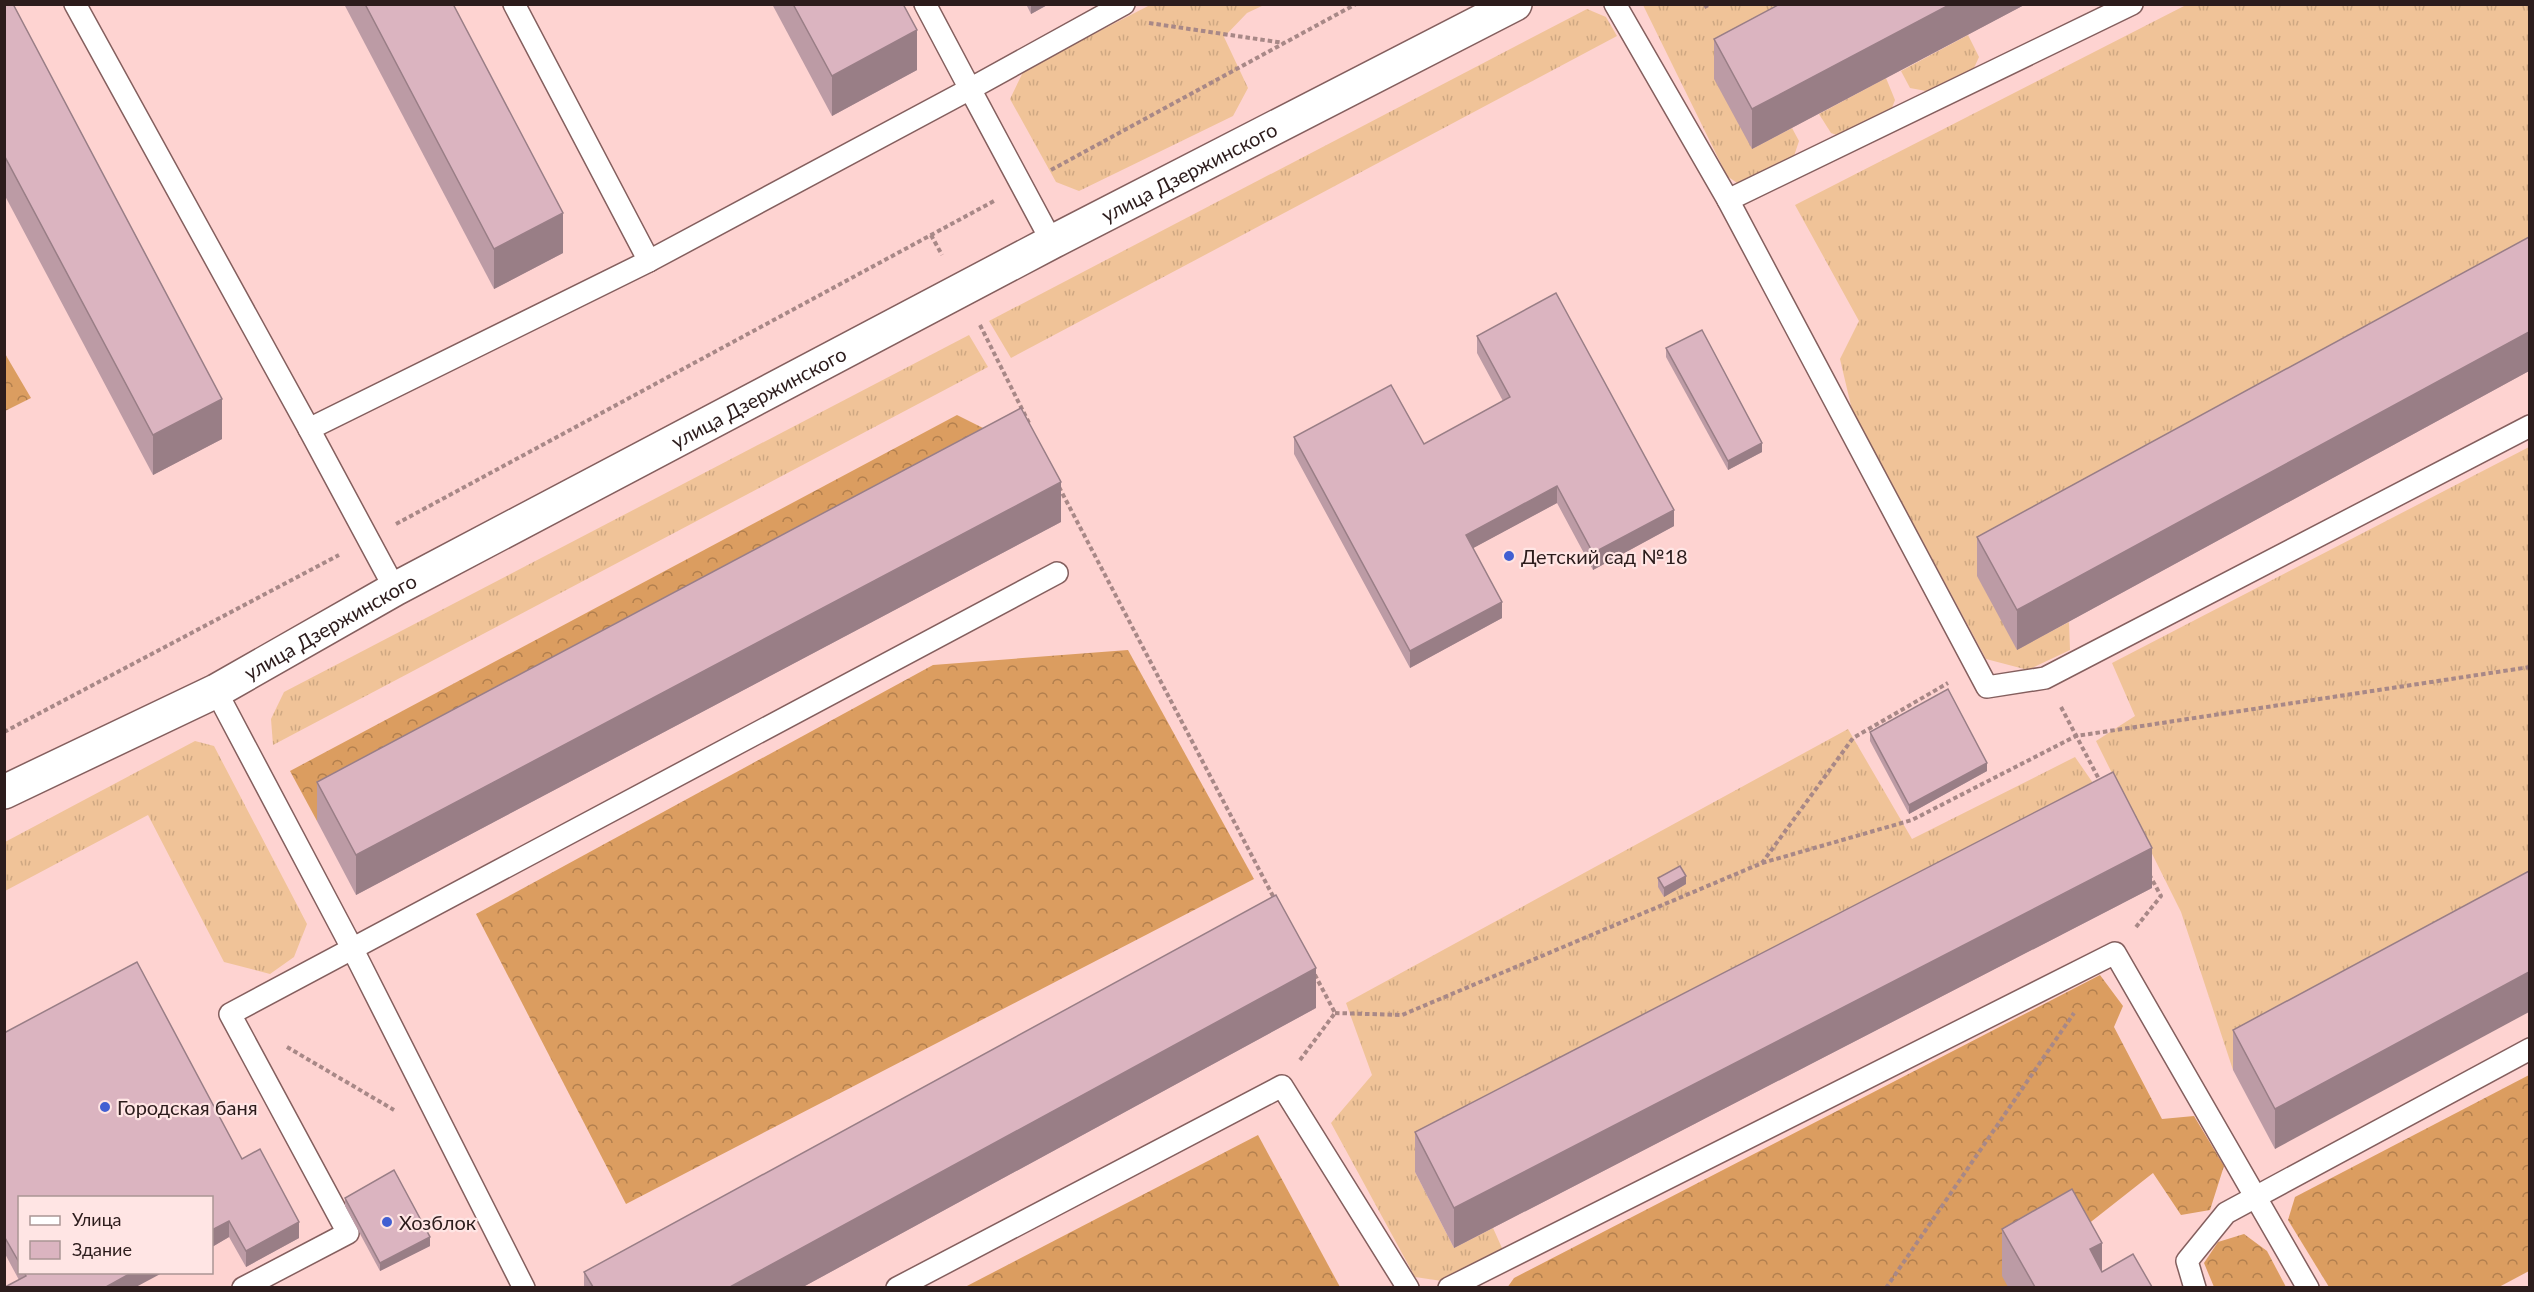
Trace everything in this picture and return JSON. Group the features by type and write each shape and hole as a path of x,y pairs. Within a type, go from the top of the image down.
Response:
{"street":[{"name":"улица Дзержинского","path":"4,792 216,691 395,589 1052,242 1515,4"}],"lane":[{"path":"75,4 395,589"},
{"path":"514,4 649,261"},
{"path":"925,4 1052,242"},
{"path":"309,429 649,261 1124,4"},
{"path":"1615,4 1728,200 1987,687 2045,678 2529,426"},
{"path":"1728,200 2132,4"},
{"path":"243,1287 348,1233 230,1014 1057,573"},
{"path":"216,691 352,948 523,1287"},
{"path":"1449,1287 2115,953 2308,1287"},
{"path":"2194,1287 2187,1261 2226,1213 2529,1049"},
{"path":"897,1287 1282,1086 1408,1287"}],"path":[{"path":"4,732 368,539 1356,4"},
{"path":"1102,16 1285,43"},
{"path":"1006,373 1031,427"},
{"path":"1056,480 1280,909"},
{"path":"1762,863 1853,738 1976,667"},
{"path":"1335,1013 1402,1015 1762,863 1912,820 2076,736 2529,668"},
{"path":"2045,678 2103,786"},
{"path":"2115,953 2161,896 2145,866"},
{"path":"1313,972 1335,1013"},
{"path":"1886,1287 2080,1004"},
{"path":"1282,1086 1335,1013"},
{"path":"281,1044 403,1115"}],"green space":[{"path":"1150,5 1264,5 1247,13 1224,37 1248,88 1233,116 1079,191 1056,182 1010,99 1024,70"},
{"path":"1643,5 1855,5 1752,149 1792,128 1799,141 1794,156 1740,185 1727,176"},
{"path":"2186,5 2529,5 2529,277 2017,649 2069,622 2070,650 2028,670 1986,659 1852,410 1840,359 1859,321 1795,205"},
{"path":"1587,9 1606,17 1617,36 1011,358 989,321"},
{"path":"1968,35 1979,57 1974,68 1926,91 1910,88 1901,71"},
{"path":"1886,78 1895,100 1890,113 1842,137 1831,133 1819,114"},
{"path":"969,335 988,367 273,745 271,719 284,692"},
{"path":"4,352 31,398 5,411 4,411"},
{"path":"957,415 1021,447 317,821 290,771"},
{"path":"2529,447 2529,911 2233,1070 2181,912 2096,741 2135,716 2112,663"},
{"path":"1128,650 1254,879 626,1204 476,914 933,665"},
{"path":"1848,729 1912,839 2075,757 2113,812 1415,1172 1454,1248 1493,1228 1502,1248 1495,1258 1442,1281 1415,1277 1331,1123 1372,1075 1346,1003"},
{"path":"195,741 214,746 307,924 294,957 270,974 224,962 148,815 5,891 5,842"},
{"path":"2100,975 2123,1006 2114,1027 2162,1119 2194,1116 2224,1166 2210,1210 2181,1215 2153,1173 2008,1287 1507,1288 1514,1278"},
{"path":"2529,1075 2529,1271 2499,1287 2329,1287 2288,1220 2295,1197"},
{"path":"1258,1135 1340,1287 965,1287"},
{"path":"2244,1234 2267,1251 2286,1287 2214,1287 2204,1263 2218,1242"}],"building":[{"path":"4,4 13,4 222,399 153,435 4,155"},
{"path":"365,4 453,4 563,213 494,249"},
{"path":"793,4 903,4 917,30 832,76"},
{"path":"1780,4 1951,4 1752,109 1714,39"},
{"path":"2529,237 2529,332 2017,610 1977,537"},
{"path":"1556,293 1674,510 1593,553 1557,486 1466,535 1502,602 1410,651 1294,437 1391,385 1424,444 1510,397 1477,336"},
{"path":"1702,330 1762,443 1728,461 1666,348"},
{"path":"1021,408 1061,482 356,855 317,782"},
{"path":"1948,689 1987,763 1909,805 1870,732"},
{"path":"2113,772 2152,848 1454,1208 1415,1132"},
{"path":"1680,866 1686,876 1664,888 1658,878"},
{"path":"2529,871 2529,972 2275,1109 2233,1030"},
{"path":"1276,895 1316,968 730,1287 593,1287 584,1272"},
{"name":"Городская баня","path":"137,962 242,1159 260,1149 299,1222 246,1251 229,1221 213,1229 213,1196 18,1196 18,1260 4,1236 4,1033"},
{"path":"394,1170 430,1237 380,1263 345,1198"},
{"path":"2072,1189 2102,1243 2090,1249 2102,1272 2133,1254 2152,1287 2035,1287 2002,1229"},
{"path":"25,1274 129,1274 106,1287 5,1287 26,1276"}],"place":[{"name":"Детский сад №18","path":"1509,556"},
{"name":"Городская баня","path":"105,1107"},
{"name":"Хозблок","path":"387,1222"}]}
